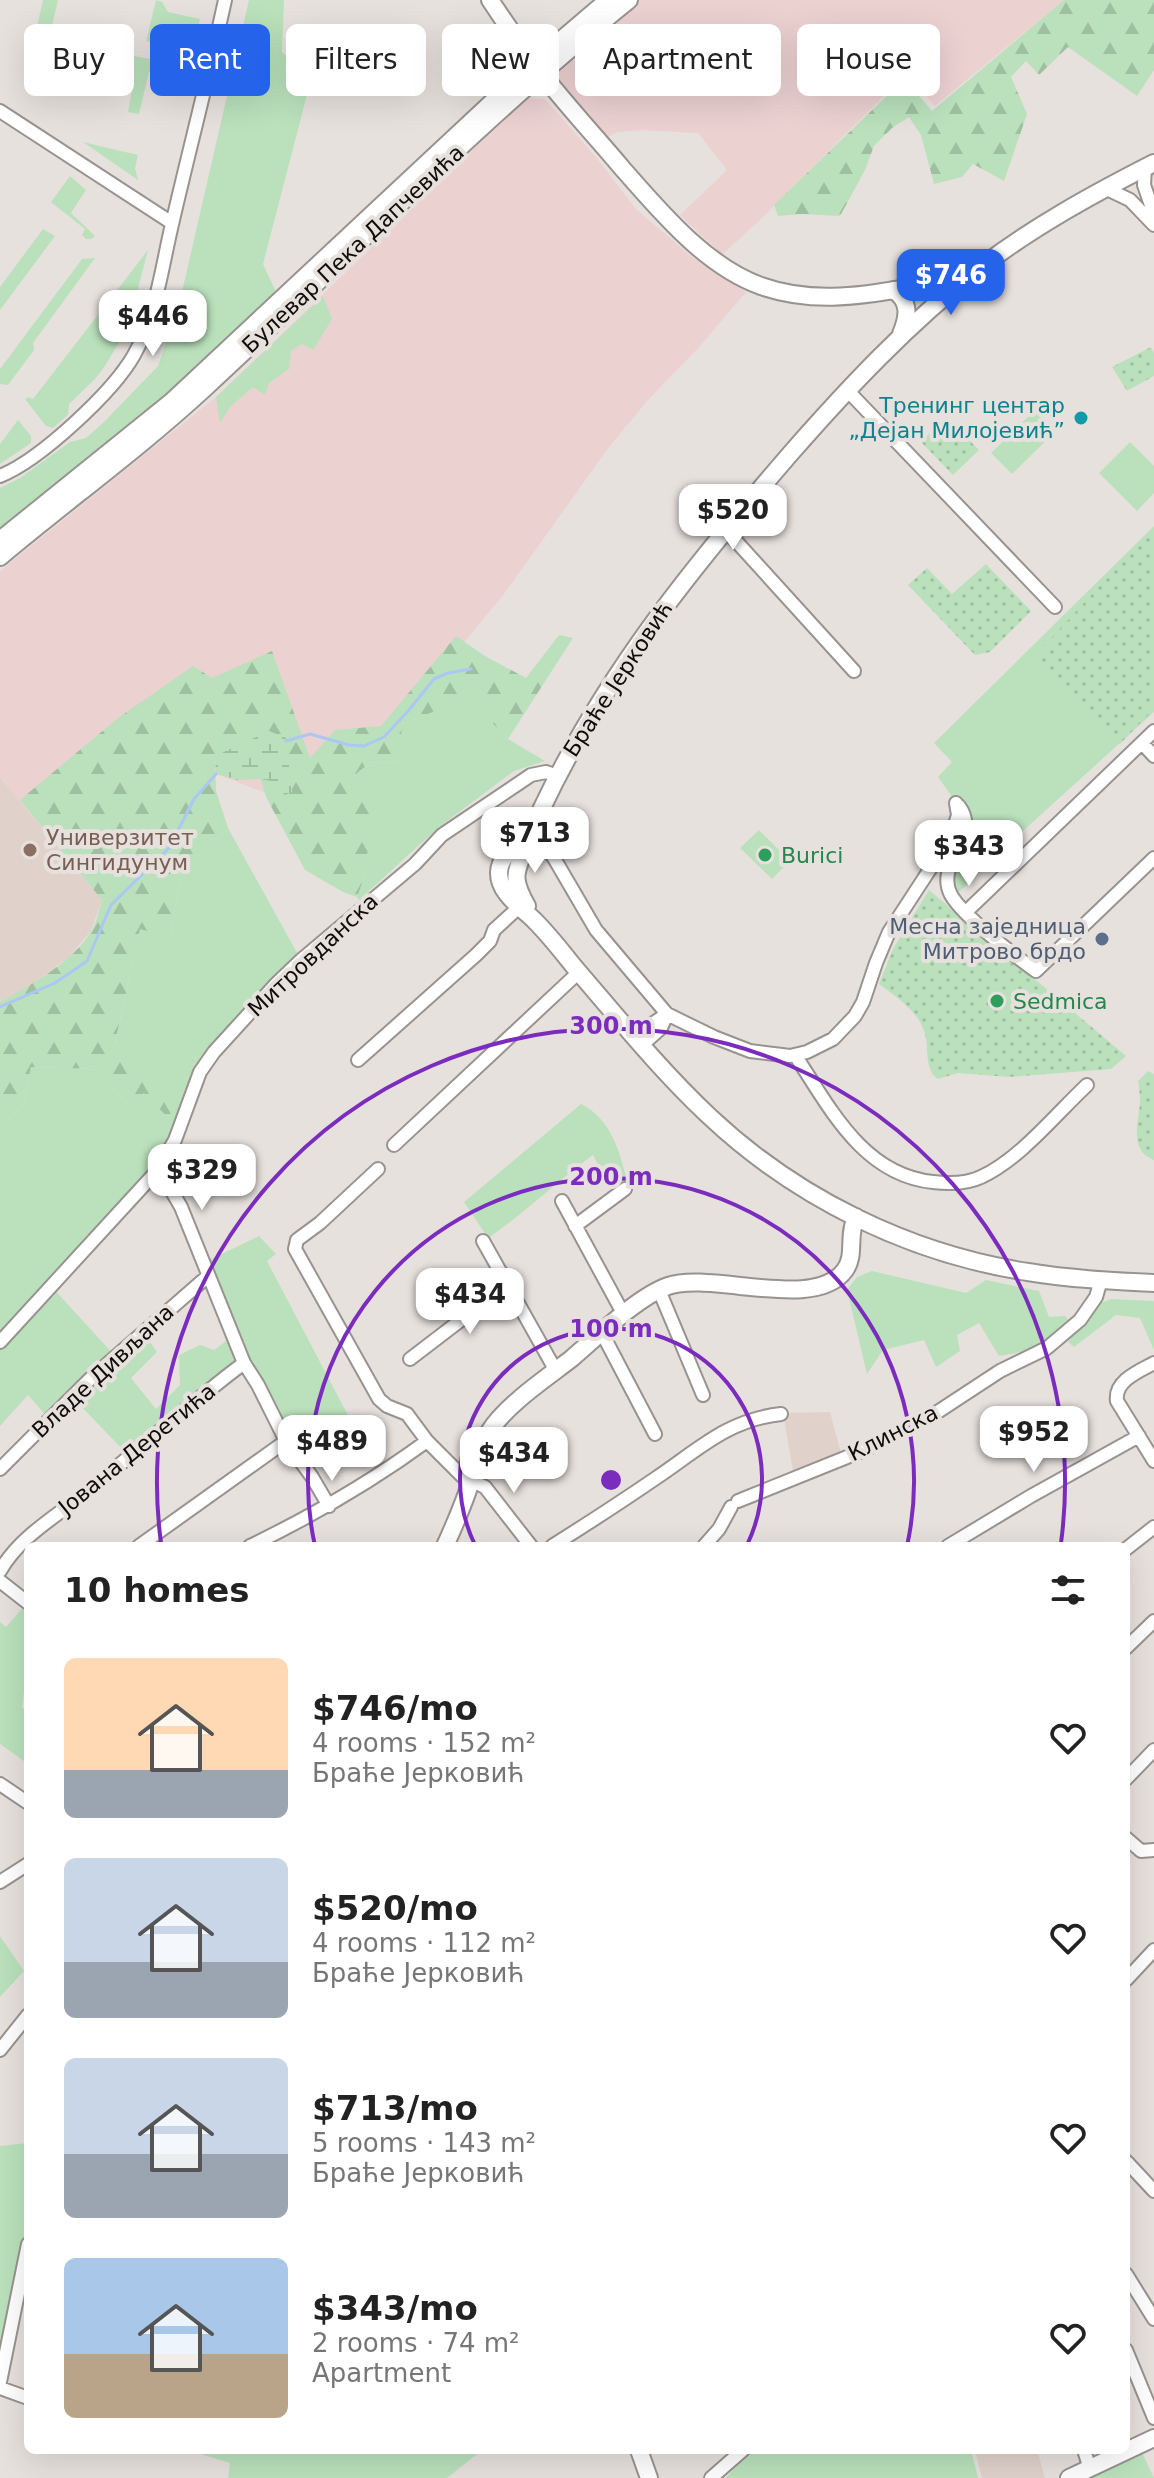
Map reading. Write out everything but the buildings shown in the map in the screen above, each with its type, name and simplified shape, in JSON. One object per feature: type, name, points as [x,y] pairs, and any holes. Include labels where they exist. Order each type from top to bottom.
[{"type":"street","points":[[0,476],[26,460],[89,410],[122,374],[138,348],[148,322],[225,0]]},
{"type":"street","points":[[490,0],[507,24]]},
{"type":"street","name":"Булевар Пека Дапчевића","points":[[559,47],[608,0]]},
{"type":"street","name":"Булевар Пека Дапчевића","points":[[559,52],[629,0]]},
{"type":"street","points":[[559,93],[673,225],[705,252],[745,278],[772,289],[820,298],[859,296],[945,281],[977,269]]},
{"type":"street","name":"Булевар Пека Дапчевића","points":[[0,540],[171,402],[506,96]]},
{"type":"street","name":"Булевар Пека Дапчевића","points":[[0,557],[203,390],[508,96]]},
{"type":"street","points":[[0,111],[172,223]]},
{"type":"street","points":[[1150,166],[1144,185],[1154,214]]},
{"type":"street","name":"Браће Јерковић","points":[[1150,166],[1025,236],[977,269],[900,337],[848,391],[725,529],[628,658],[589,718],[557,776],[531,830],[515,870],[515,878],[521,896],[536,921],[638,1040],[689,1096],[737,1141],[786,1178],[856,1217],[920,1244],[982,1262],[1027,1272],[1154,1283]]},
{"type":"street","points":[[1107,189],[1130,200],[1154,225]]},
{"type":"street","points":[[893,290],[903,298],[907,309],[900,337]]},
{"type":"street","points":[[848,391],[1055,607]]},
{"type":"street","points":[[725,529],[854,671]]},
{"type":"street","points":[[966,912],[1154,731]]},
{"type":"street","points":[[1142,743],[1154,756]]},
{"type":"street","name":"Митровданска","points":[[0,1342],[156,1172],[175,1140],[200,1072],[214,1052],[276,984],[415,864],[442,835],[531,775],[546,772],[557,776]]},
{"type":"street","points":[[531,830],[554,858],[596,930],[667,1014],[714,1037],[770,1055],[795,1055],[818,1048],[833,1039],[855,1016],[889,932],[951,837],[958,815],[956,803],[967,825],[963,841],[952,859],[949,888],[952,897],[1009,951],[1036,971],[1154,858]]},
{"type":"street","name":"Браће Јерковић","points":[[531,830],[503,859],[500,883],[519,907],[536,921]]},
{"type":"street","points":[[358,1060],[485,947],[494,930],[519,907]]},
{"type":"street","points":[[394,1145],[579,972]]},
{"type":"street","points":[[638,1040],[661,1028],[667,1014]]},
{"type":"street","points":[[795,1055],[861,1149],[900,1175],[918,1181],[965,1183],[980,1178],[1012,1157],[1087,1085]]},
{"type":"street","points":[[378,1169],[294,1245],[379,1399],[407,1414],[427,1441],[462,1476],[485,1487],[528,1542]]},
{"type":"street","points":[[156,1172],[181,1207],[244,1363],[286,1441],[329,1506]]},
{"type":"street","points":[[575,1226],[625,1189]]},
{"type":"street","points":[[562,1201],[624,1315]]},
{"type":"street","points":[[447,1542],[490,1430],[511,1408],[624,1315],[659,1290],[684,1282],[771,1289],[826,1285],[842,1274],[849,1263],[850,1232],[856,1217]]},
{"type":"street","points":[[483,1241],[556,1371]]},
{"type":"street","name":"Владе Дивљана","points":[[0,1469],[90,1379],[208,1276]]},
{"type":"street","name":"Клинска","points":[[708,1542],[735,1504],[867,1449],[939,1411],[1000,1371],[1047,1348],[1080,1320],[1096,1297],[1101,1280]]},
{"type":"street","points":[[410,1359],[508,1284]]},
{"type":"street","points":[[659,1290],[703,1395]]},
{"type":"street","points":[[602,1333],[655,1434]]},
{"type":"street","name":"Јована Деретића","points":[[0,1571],[11,1554],[31,1534],[244,1363]]},
{"type":"street","points":[[1154,1363],[1123,1382],[1116,1394],[1117,1401],[1154,1461]]},
{"type":"street","points":[[558,1542],[715,1436],[746,1421],[781,1414]]},
{"type":"street","points":[[955,1542],[1139,1436]]},
{"type":"street","points":[[145,1542],[286,1441]]},
{"type":"street","points":[[258,1542],[329,1506],[427,1441]]},
{"type":"street","points":[[1130,1546],[1154,1527]]},
{"type":"street","points":[[0,1581],[24,1600]]},
{"type":"street","points":[[1130,1644],[1154,1621]]},
{"type":"street","points":[[1130,1775],[1154,1750]]},
{"type":"street","points":[[0,1784],[24,1800]]},
{"type":"street","points":[[1130,1841],[1141,1851],[1154,1850]]},
{"type":"street","points":[[0,1882],[24,1867]]},
{"type":"street","points":[[1130,1976],[1154,1950]]},
{"type":"street","points":[[0,2050],[24,2020]]},
{"type":"street","points":[[1130,2165],[1154,2191]]},
{"type":"street","points":[[24,2267],[0,2385],[24,2396]]},
{"type":"street","points":[[1130,2280],[1154,2319]]},
{"type":"street","points":[[1130,2360],[1154,2418]]},
{"type":"street","points":[[1130,2450],[1154,2438]]},
{"type":"street","points":[[640,2454],[649,2478]]},
{"type":"street","points":[[711,2478],[738,2454]]},
{"type":"street","points":[[1085,2454],[1090,2469]]},
{"type":"street","points":[[1069,2478],[1121,2454]]},
{"type":"shaded area","points":[[629,0],[1064,0],[935,106],[927,96],[940,96],[940,24],[797,24],[797,96],[884,96],[722,255],[680,215],[727,170],[698,133],[617,132],[600,142],[559,94],[559,58],[575,45],[575,96],[781,96],[781,24],[600,24]]},
{"type":"shaded area","points":[[527,98],[545,99],[636,209],[692,257],[746,292],[609,447],[504,594],[413,704],[284,800],[216,774],[169,848],[102,900],[0,777],[0,571],[216,397]]},
{"type":"shaded area","name":"Универзитет Сингидунум","points":[[0,777],[102,900],[91,931],[69,957],[30,986],[0,1002]]},
{"type":"shaded area","points":[[830,1412],[841,1453],[793,1471],[783,1413]]},
{"type":"shaded area","points":[[976,2454],[1038,2454],[1045,2478],[982,2478]]},
{"type":"green space","points":[[43,0],[58,0],[52,24],[38,24]]},
{"type":"green space","points":[[156,0],[162,2],[168,12],[200,19],[199,24],[150,24]]},
{"type":"green space","points":[[249,0],[284,0],[282,52],[286,55],[286,96],[307,96],[263,264],[277,294],[149,409],[0,529],[0,488],[20,478],[70,442],[86,438],[158,366],[179,305],[227,96],[270,96],[270,24],[243,24]]},
{"type":"green space","points":[[1064,0],[1154,0],[1154,70],[1137,96],[1068,47],[1039,75],[1026,61],[1011,77],[1027,114],[1004,181],[973,164],[962,177],[934,184],[921,135],[909,117],[874,146],[840,216],[778,216],[774,205],[887,96],[920,96],[932,111]]},
{"type":"green space","points":[[134,56],[150,59],[150,72],[139,114],[128,112],[131,96],[134,96]]},
{"type":"green space","points":[[83,142],[138,155],[135,168],[138,180]]},
{"type":"green space","points":[[70,176],[86,190],[71,213],[95,236],[91,239],[86,239],[82,235],[85,229],[51,202]]},
{"type":"green space","points":[[43,229],[55,236],[0,310],[0,287]]},
{"type":"green space","points":[[148,250],[128,327],[105,366],[69,404],[68,415],[53,428],[46,426],[25,399],[33,399]]},
{"type":"green space","points":[[95,258],[33,343],[34,350],[8,385],[0,384],[0,369],[82,259]]},
{"type":"green space","points":[[323,296],[332,319],[313,350],[302,344],[291,351],[289,369],[269,383],[265,395],[253,387],[231,406],[220,423],[216,397]]},
{"type":"green space","points":[[1151,347],[1154,376],[1127,391],[1112,367]]},
{"type":"green space","points":[[1034,411],[1055,432],[1012,474],[991,453]]},
{"type":"green space","points":[[946,417],[979,450],[953,475],[921,442]]},
{"type":"green space","points":[[18,420],[31,436],[31,443],[0,464],[0,444]]},
{"type":"green space","points":[[1130,442],[1154,466],[1154,493],[1137,511],[1099,473]]},
{"type":"green space","points":[[1154,526],[1154,712],[959,892],[952,877],[963,812],[938,777],[952,762],[934,743]]},
{"type":"green space","points":[[1154,527],[1154,709],[1120,744],[1035,656]]},
{"type":"green space","points":[[986,564],[1031,611],[990,652],[975,655],[908,585],[927,568],[952,594]]},
{"type":"green space","points":[[559,635],[573,638],[508,739],[468,698],[402,724],[399,761],[369,765],[353,778],[348,786],[381,819],[374,844],[363,859],[367,870],[357,897],[305,870],[266,797],[250,742],[215,756],[216,791],[228,828],[181,871],[170,937],[140,929],[115,1043],[187,1106],[179,1129],[144,1093],[126,1103],[98,1069],[31,1067],[23,1107],[0,1126],[0,1002],[51,971],[74,952],[94,927],[102,900],[20,800],[118,718],[193,666],[212,678],[272,651],[310,758],[335,730],[381,726],[456,636],[526,678]]},
{"type":"green space","points":[[468,697],[508,739],[545,761],[514,771],[439,827],[359,900],[357,897],[367,870],[362,859],[374,844],[348,785],[363,768],[399,761],[400,725]]},
{"type":"green space","points":[[269,731],[286,738],[292,792],[285,795],[271,781],[238,780],[216,774],[215,756]]},
{"type":"green space","points":[[228,828],[301,960],[214,1053],[187,1106],[115,1044],[140,928],[170,937],[181,871]]},
{"type":"green space","name":"Burici","points":[[759,830],[790,861],[772,879],[740,848]]},
{"type":"green space","points":[[929,890],[1126,1056],[1111,1069],[1009,1077],[958,1073],[938,1079],[933,1075],[926,1037],[917,1017],[879,984],[893,949]]},
{"type":"green space","points":[[31,1067],[98,1069],[126,1103],[144,1092],[179,1129],[169,1152],[51,1286],[115,1356],[143,1332],[157,1352],[131,1378],[156,1409],[180,1385],[179,1355],[200,1345],[214,1350],[233,1336],[203,1263],[259,1236],[276,1254],[267,1261],[362,1442],[339,1455],[321,1420],[283,1434],[244,1363],[129,1456],[72,1397],[49,1419],[28,1395],[0,1426],[0,1126],[23,1107]]},
{"type":"green space","points":[[1148,1071],[1154,1074],[1154,1160],[1141,1150],[1137,1135],[1138,1081]]},
{"type":"green space","points":[[581,1104],[607,1127],[627,1180],[612,1192],[593,1155],[488,1238],[464,1202]]},
{"type":"green space","points":[[872,1271],[966,1293],[986,1280],[1039,1291],[1049,1317],[1065,1316],[1071,1323],[1033,1350],[999,1356],[979,1323],[957,1335],[960,1351],[936,1367],[924,1340],[883,1350],[867,1374],[847,1290],[857,1277]]},
{"type":"green space","points":[[1111,1299],[1154,1301],[1154,1350],[1140,1318],[1116,1315],[1074,1347],[1068,1342],[1094,1306]]},
{"type":"green space","points":[[24,1607],[24,1761],[0,1744],[0,1622],[6,1627]]},
{"type":"green space","points":[[0,1936],[24,1971],[0,1997]]},
{"type":"green space","points":[[24,2143],[24,2264],[0,2382],[0,2146]]},
{"type":"green space","points":[[1139,2446],[1154,2478],[1070,2478],[1122,2454],[1130,2454],[1130,2450]]},
{"type":"green space","points":[[200,2454],[477,2454],[447,2478],[228,2478],[230,2463]]},
{"type":"green space","points":[[747,2454],[972,2454],[978,2478],[726,2478]]},
{"type":"waterway","points":[[286,741],[310,734],[364,746],[384,737],[434,679],[471,669]]},
{"type":"waterway","points":[[0,1007],[55,983],[87,961],[111,905],[169,848],[194,799],[216,774]]},
{"type":"place","name":"Тренинг центар „Дејан Милојевић”","points":[[1081,418]]},
{"type":"place","name":"Универзитет Сингидунум","points":[[30,850]]},
{"type":"place","name":"Burici","points":[[765,855]]},
{"type":"place","name":"Месна заједница Митрово брдо","points":[[1102,939]]},
{"type":"place","name":"Sedmica","points":[[997,1001]]}]
